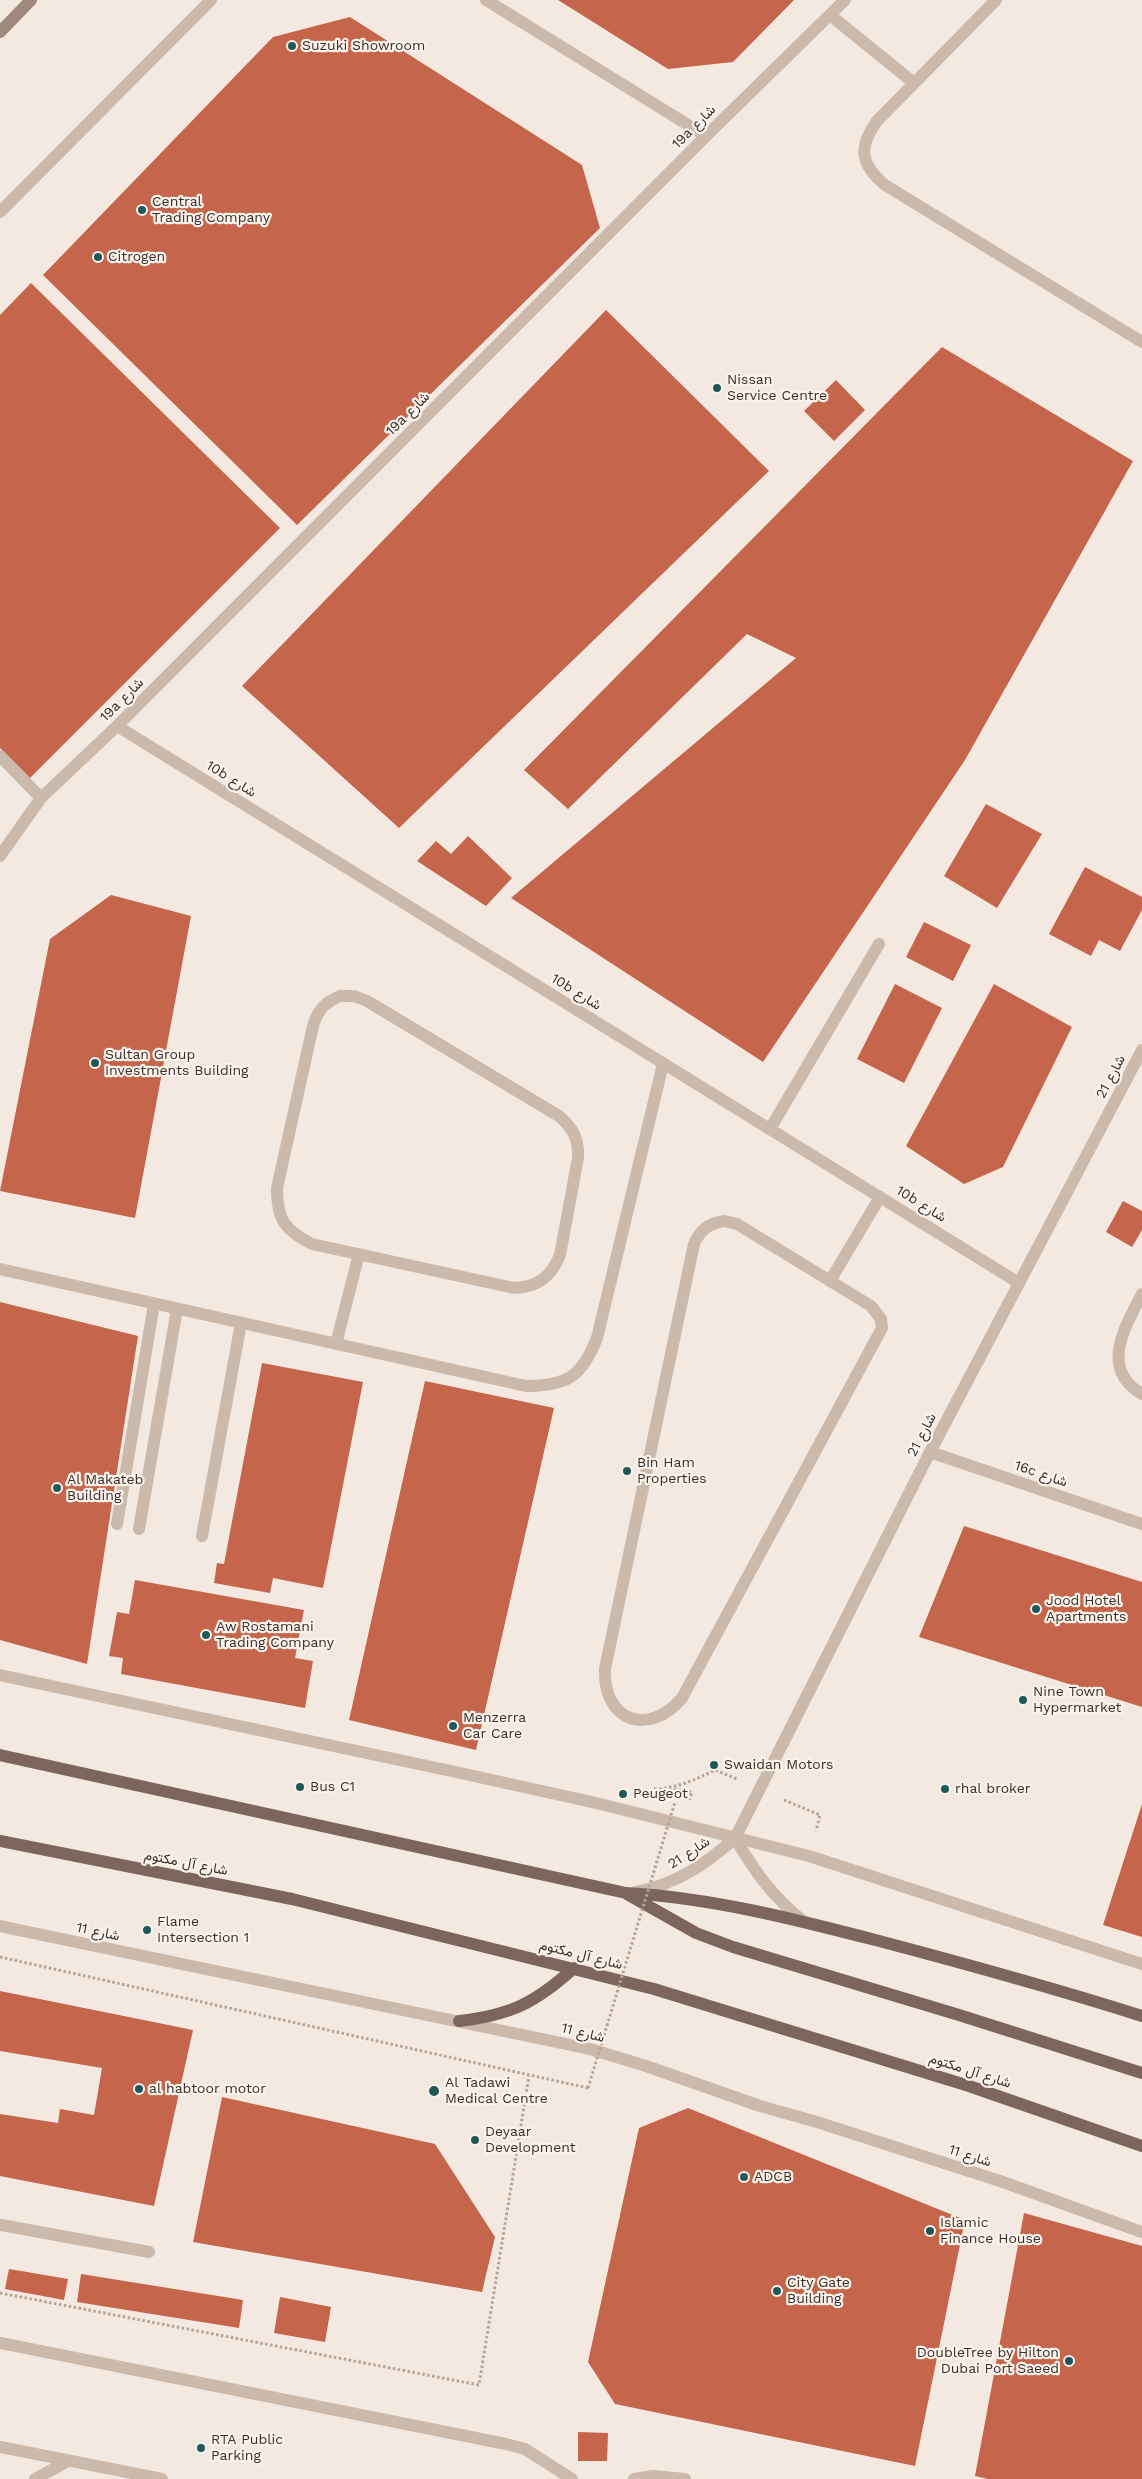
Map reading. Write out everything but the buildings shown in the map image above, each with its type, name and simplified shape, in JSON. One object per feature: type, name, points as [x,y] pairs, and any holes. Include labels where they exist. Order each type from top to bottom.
[{"type":"main road","points":[[0,32],[31,0]]},
{"type":"main road","points":[[0,1755],[626,1893],[671,1896],[715,1902],[803,1921],[950,1960],[1142,2016]]},
{"type":"main road","name":"شارع آل مكتوم","points":[[0,1841],[292,1900],[654,1989],[821,2039],[1142,2146]]},
{"type":"main road","points":[[626,1893],[696,1933],[733,1947],[959,2015],[1142,2073]]},
{"type":"main road","points":[[459,2021],[491,2017],[522,2006],[550,1990],[574,1968]]},
{"type":"street","points":[[0,212],[211,0]]},
{"type":"street","points":[[486,0],[706,136]]},
{"type":"street","name":"19a شارع","points":[[0,856],[41,798],[117,726],[706,136],[845,0]]},
{"type":"street","points":[[996,0],[914,83],[866,136],[864,155],[871,173],[885,185],[1142,342]]},
{"type":"street","points":[[830,15],[914,83]]},
{"type":"street","name":"10b شارع","points":[[117,726],[1019,1283]]},
{"type":"street","points":[[0,756],[41,798]]},
{"type":"street","points":[[770,1129],[879,944]]},
{"type":"street","points":[[340,996],[354,996],[367,1001],[559,1116],[575,1134],[579,1146],[560,1255],[554,1269],[543,1280],[529,1287],[514,1288],[359,1254],[312,1244],[295,1236],[283,1223],[276,1206],[276,1188],[317,1013],[327,1002],[340,996]]},
{"type":"street","name":"شارع 21","points":[[626,1893],[658,1888],[687,1875],[714,1857],[735,1838],[930,1452],[1142,1050]]},
{"type":"street","points":[[0,1269],[526,1386],[550,1386],[572,1377],[588,1360],[597,1338],[663,1064]]},
{"type":"street","points":[[830,1281],[880,1197]]},
{"type":"street","points":[[724,1221],[737,1224],[830,1281],[878,1312],[882,1328],[879,1336],[682,1698],[671,1711],[656,1719],[638,1720],[623,1714],[610,1703],[604,1687],[604,1669],[694,1244],[700,1232],[711,1224],[724,1221]]},
{"type":"street","points":[[336,1344],[359,1254]]},
{"type":"street","points":[[1142,1294],[1121,1334],[1118,1354],[1122,1374],[1134,1390],[1142,1394]]},
{"type":"street","points":[[117,1524],[154,1304]]},
{"type":"street","points":[[139,1529],[178,1309]]},
{"type":"street","points":[[202,1536],[240,1323]]},
{"type":"street","name":"16c شارع","points":[[930,1452],[1142,1524]]},
{"type":"street","points":[[0,1675],[451,1771],[809,1856],[1142,1964]]},
{"type":"street","points":[[735,1838],[763,1883],[782,1904],[803,1921]]},
{"type":"street","name":"شارع 11","points":[[0,1926],[571,2045],[646,2066],[760,2106],[1000,2181],[1142,2232]]},
{"type":"street","points":[[0,2226],[149,2252]]},
{"type":"street","points":[[0,2343],[506,2444],[525,2449],[559,2475],[572,2479]]},
{"type":"street","points":[[0,2447],[162,2479]]},
{"type":"street","points":[[35,2479],[68,2461]]},
{"type":"street","points":[[634,2479],[653,2476],[685,2479]]},
{"type":"path","points":[[0,1957],[588,2088],[675,1802]]},
{"type":"path","points":[[0,2293],[478,2385],[529,2076]]},
{"type":"place","name":"Suzuki Showroom","points":[[292,46]]},
{"type":"place","name":"Central Trading Company","points":[[142,210]]},
{"type":"place","name":"Citrogen","points":[[98,257]]},
{"type":"place","name":"Nissan Service Centre","points":[[717,388]]},
{"type":"place","name":"Sultan Group Investments Building","points":[[95,1063]]},
{"type":"place","name":"Bin Ham Properties","points":[[627,1471]]},
{"type":"place","name":"Al Makateb Building","points":[[57,1488]]},
{"type":"place","name":"Jood Hotel Apartments","points":[[1036,1609]]},
{"type":"place","name":"Aw Rostamani Trading Company","points":[[206,1635]]},
{"type":"place","name":"Nine Town Hypermarket","points":[[1023,1700]]},
{"type":"place","name":"Menzerra Car Care","points":[[453,1726]]},
{"type":"place","name":"Swaidan Motors","points":[[714,1765]]},
{"type":"place","name":"Bus C1","points":[[300,1787]]},
{"type":"place","name":"rhal broker","points":[[945,1789]]},
{"type":"place","name":"Peugeot","points":[[623,1794]]},
{"type":"place","name":"Flame Intersection 1","points":[[147,1930]]},
{"type":"place","name":"al habtoor motor","points":[[139,2089]]},
{"type":"place","name":"Al Tadawi Medical Centre","points":[[434,2091]]},
{"type":"place","name":"Deyaar Development","points":[[475,2140]]},
{"type":"place","name":"ADCB","points":[[744,2177]]},
{"type":"place","name":"Islamic Finance House","points":[[930,2231]]},
{"type":"place","name":"City Gate Building","points":[[777,2291]]},
{"type":"place","name":"DoubleTree by Hilton Dubai Port Saeed","points":[[1069,2361]]},
{"type":"place","name":"RTA Public Parking","points":[[201,2448]]}]
